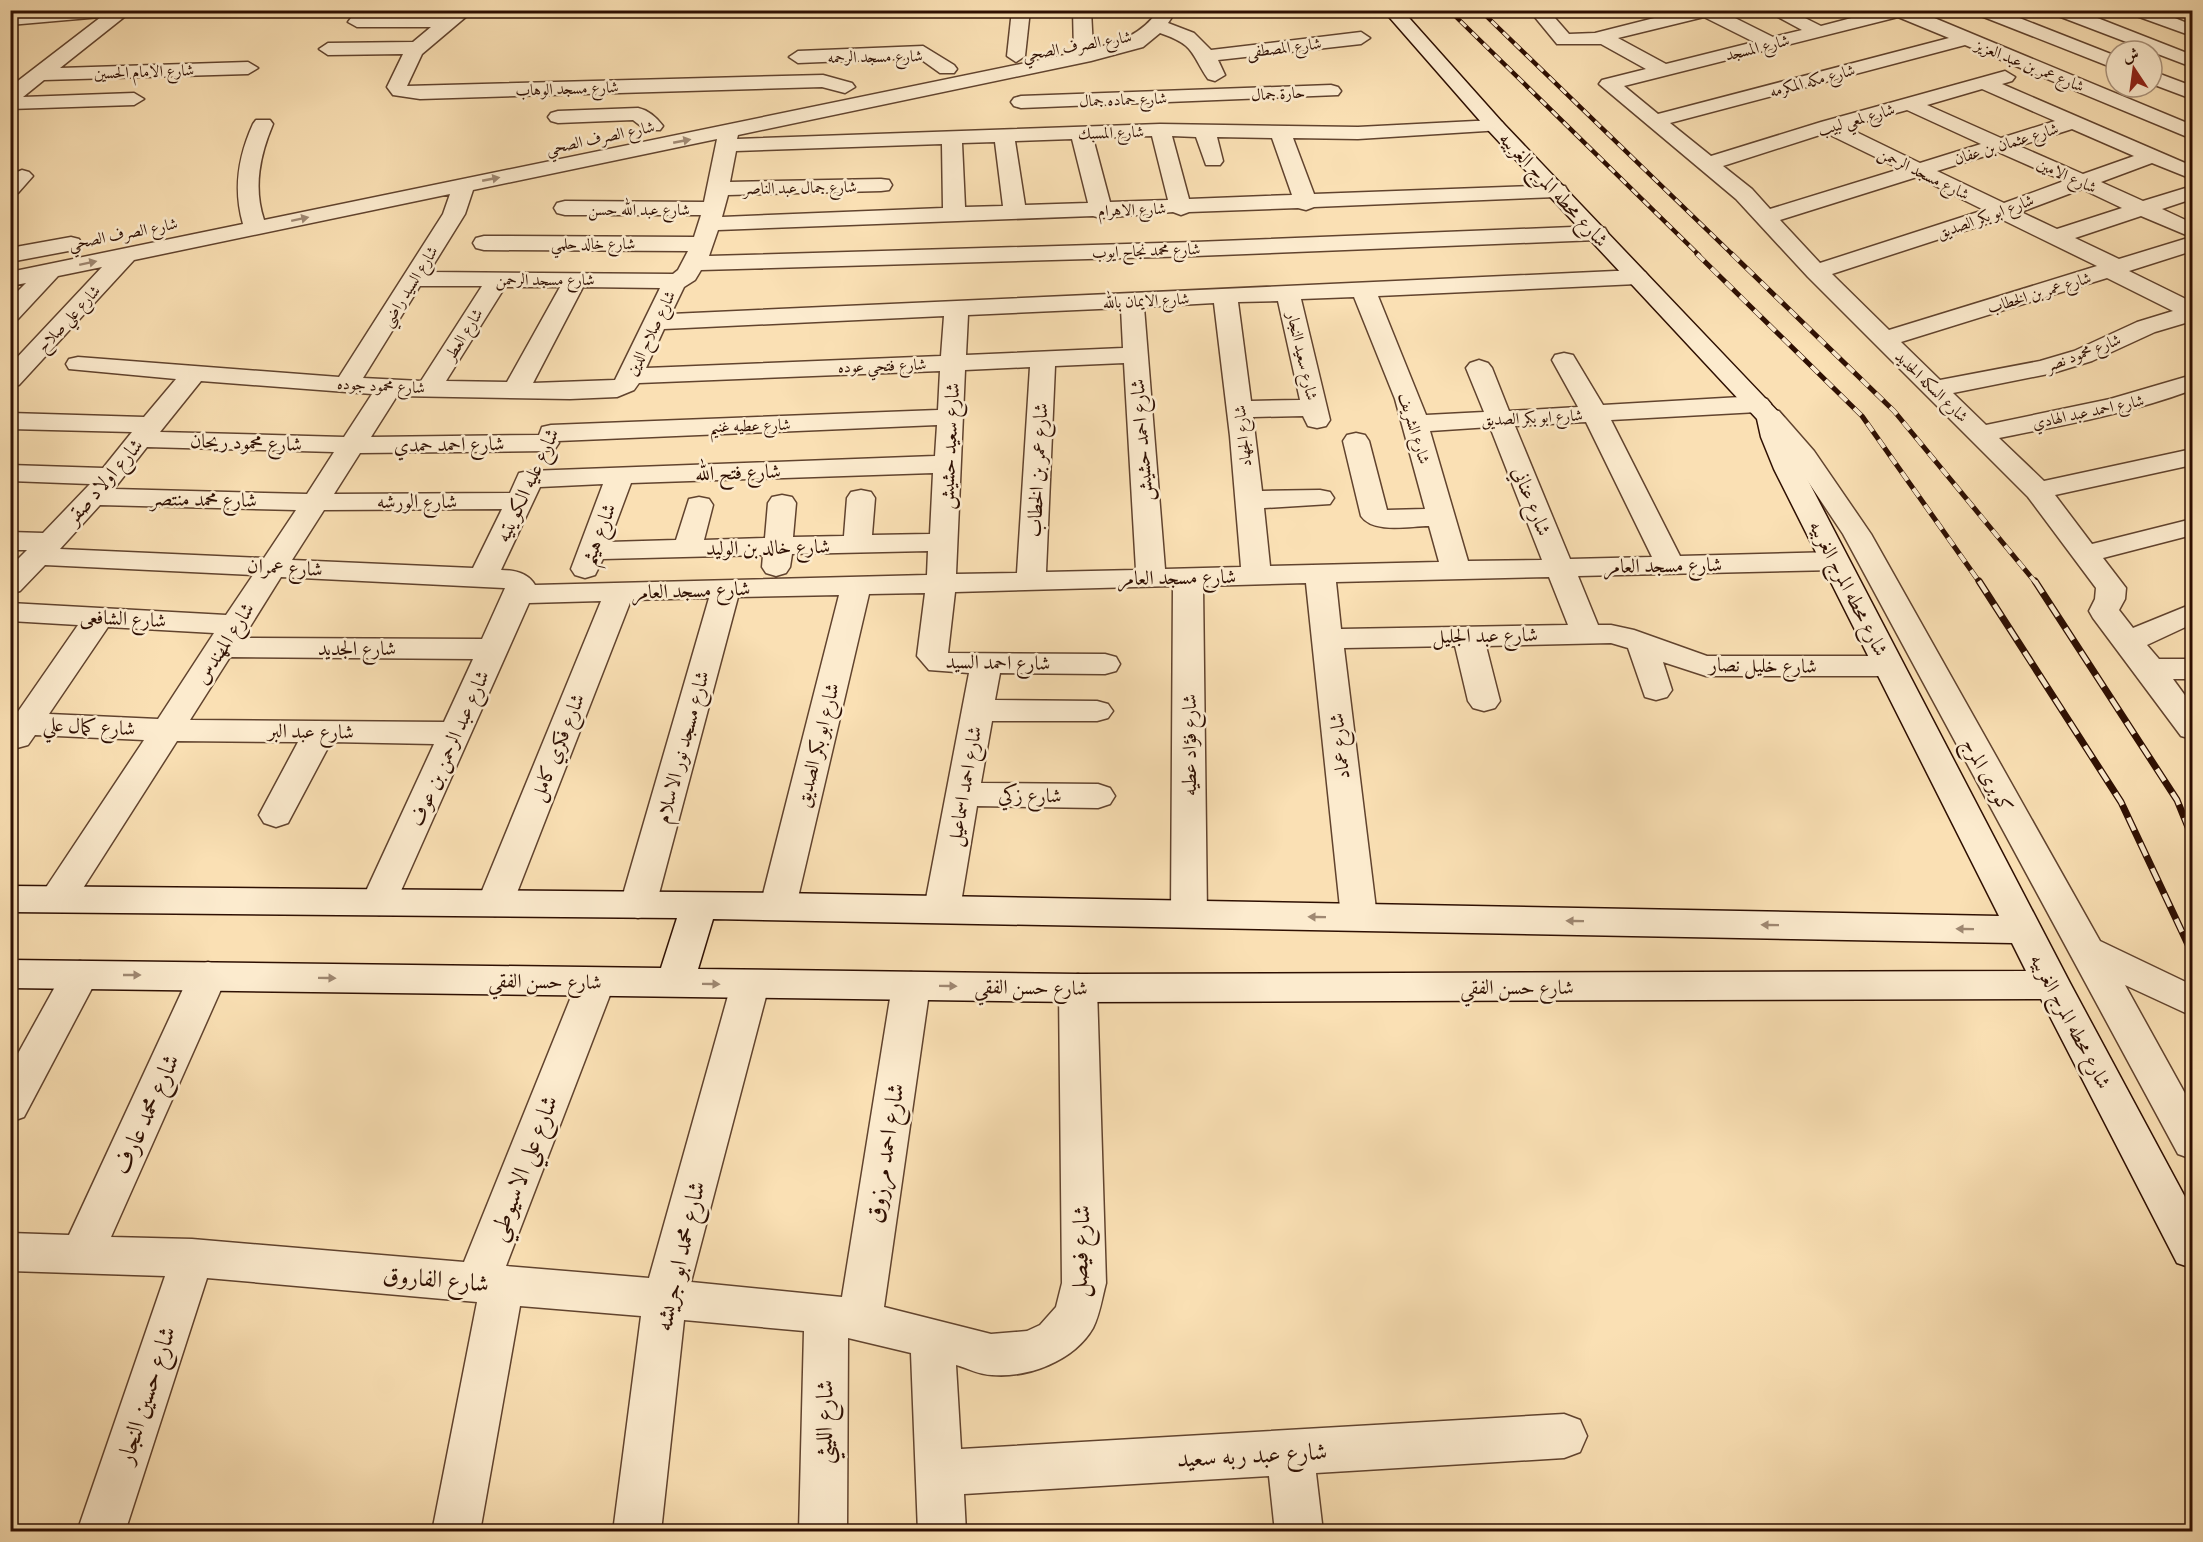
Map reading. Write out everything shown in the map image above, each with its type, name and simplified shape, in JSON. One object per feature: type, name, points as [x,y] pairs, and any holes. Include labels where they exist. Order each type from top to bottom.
[{"type":"street","points":[[1021,10],[1017,63],[1026,135]]},
{"type":"street","points":[[1082,10],[1084,49]]},
{"type":"street","name":"شارع محطه المرج الغربيه","points":[[1392,10],[1495,126],[1764,411],[1779,452],[2023,930],[2193,1250]]},
{"type":"street","points":[[1538,10],[1564,40],[1601,37],[1705,11],[1772,44]]},
{"type":"street","points":[[1774,10],[1819,32]]},
{"type":"street","points":[[1841,10],[1864,21]]},
{"type":"street","points":[[1982,10],[2104,58]]},
{"type":"street","points":[[2060,10],[2193,61]]},
{"type":"street","points":[[2137,10],[2184,22],[2193,31]]},
{"type":"street","points":[[10,20],[123,11]]},
{"type":"street","points":[[10,97],[123,11]]},
{"type":"street","name":"شارع المسجد","points":[[1609,84],[1903,11]]},
{"type":"street","name":"شارع عمر بن عبد العزيز","points":[[1903,11],[2193,132]]},
{"type":"street","points":[[357,22],[458,16]]},
{"type":"street","name":"شارع مسجد الوهاب","points":[[458,16],[416,48],[401,70],[397,87],[400,91],[420,93],[823,81],[845,87]]},
{"type":"street","points":[[1662,22],[1727,55]]},
{"type":"street","points":[[1156,24],[1202,47],[1241,131]]},
{"type":"street","name":"شارع الصرف الصحي","points":[[10,279],[126,255],[252,218],[464,185],[727,139],[1017,63],[1084,49],[1130,46],[1141,41],[1156,24]]},
{"type":"street","points":[[1601,37],[1664,71]]},
{"type":"street","name":"شارع المصطفى","points":[[1207,56],[1361,38]]},
{"type":"street","name":"شارع مكه المكرمه","points":[[1656,121],[1967,39]]},
{"type":"street","points":[[328,49],[416,48]]},
{"type":"street","name":"شارع مسجد الرحمه","points":[[798,57],[923,52],[947,69]]},
{"type":"street","name":"شارع الصرف الصحي","points":[[607,135],[947,69],[1017,63]]},
{"type":"street","name":"شارع الامام الحسين","points":[[41,74],[248,68]]},
{"type":"street","name":"شارع لمعي لبيب","points":[[1708,164],[1828,126],[2005,77]]},
{"type":"street","points":[[2164,82],[2193,93]]},
{"type":"street","points":[[1983,83],[2193,173]]},
{"type":"street","name":"شارع السكه الحديد","points":[[1609,84],[1708,164],[1767,217],[1816,272],[2038,491],[2111,588],[2110,599],[2104,611],[2190,720]]},
{"type":"street","name":"حارة جمال","points":[[1225,96],[1331,90]]},
{"type":"street","name":"شارع حماده جمال","points":[[1021,102],[1225,96]]},
{"type":"street","points":[[10,103],[134,99]]},
{"type":"street","name":"شارع الامين","points":[[1909,104],[2193,231]]},
{"type":"street","points":[[558,117],[638,114],[653,126]]},
{"type":"street","name":"شارع عثمان بن عفان","points":[[1767,217],[2073,122]]},
{"type":"street","points":[[252,218],[248,166],[263,124]]},
{"type":"street","name":"شارع المسبك","points":[[727,139],[884,140],[1160,130],[1358,133],[1495,126]]},
{"type":"street","name":"شارع مسجد الرحمن","points":[[1828,126],[2056,237],[2113,269]]},
{"type":"street","points":[[1160,130],[1181,208]]},
{"type":"street","points":[[1205,131],[1213,161]]},
{"type":"street","points":[[1280,131],[1306,203]]},
{"type":"street","points":[[1081,133],[1101,211]]},
{"type":"street","points":[[1004,135],[1015,214]]},
{"type":"street","points":[[952,137],[954,216]]},
{"type":"street","points":[[707,226],[727,139]]},
{"type":"street","points":[[879,219],[884,140]]},
{"type":"street","name":"شارع ابو بكر الصديق","points":[[1816,272],[1962,226],[2153,156]]},
{"type":"street","name":"شارع السيد راضي","points":[[347,384],[454,214],[464,185]]},
{"type":"street","name":"شارع جمال عبد الناصر","points":[[707,226],[881,185]]},
{"type":"street","name":"شارع الاهرام","points":[[707,226],[1557,191]]},
{"type":"street","points":[[2056,237],[2193,192]]},
{"type":"street","name":"شارع الصرف الصحي","points":[[225,213],[252,218],[271,204]]},
{"type":"street","name":"شارع عبد الله حسن","points":[[565,208],[707,226]]},
{"type":"street","name":"شارع محمد نجاح ايوب","points":[[707,226],[1195,249],[1597,233]]},
{"type":"street","name":"شارع خالد حلمي","points":[[484,243],[707,226]]},
{"type":"street","name":"شارع صلاح الدين","points":[[570,391],[617,390],[625,385],[677,281],[686,276],[707,226]]},
{"type":"street","name":"شارع الصرف الصحي","points":[[10,255],[90,240]]},
{"type":"street","name":"شارع عمر بن الخطاب","points":[[1885,339],[2193,244]]},
{"type":"street","name":"شارع علي صلاح","points":[[10,380],[126,255]]},
{"type":"street","points":[[2113,269],[2193,312]]},
{"type":"street","points":[[10,314],[50,271]]},
{"type":"street","name":"شارع الايمان بالله","points":[[655,322],[1637,276]]},
{"type":"street","name":"شارع مسجد الرحمن","points":[[413,279],[677,281]]},
{"type":"street","name":"شارع العطر","points":[[429,388],[498,279]]},
{"type":"street","points":[[516,390],[576,279]]},
{"type":"street","name":"شارع الشريف","points":[[1363,289],[1408,399],[1456,570]]},
{"type":"street","name":"شارع سعيد النجار","points":[[1239,409],[1316,414],[1288,293]]},
{"type":"street","name":"شارع الجهاد","points":[[1225,296],[1256,575]]},
{"type":"street","name":"شارع احمد حشيش","points":[[1132,301],[1151,578]]},
{"type":"street","name":"شارع سعيد حشيش","points":[[941,583],[956,308]]},
{"type":"street","name":"شارع محمود نصر","points":[[1935,389],[2044,368],[2083,356],[2146,327],[2193,312]]},
{"type":"street","name":"شارع فتحي عوده","points":[[629,376],[1136,355]]},
{"type":"street","name":"شارع عمر بن الخطاب","points":[[1031,581],[1043,359]]},
{"type":"street","points":[[1564,360],[1595,414],[1670,565]]},
{"type":"street","name":"شارع محمود جوده","points":[[78,364],[389,388],[570,391]]},
{"type":"street","name":"شارع عناني","points":[[1479,368],[1586,633]]},
{"type":"street","name":"شارع اولاد صقر","points":[[10,585],[101,486],[193,374]]},
{"type":"street","name":"شارع احمد عبد الهادي","points":[[1981,434],[2107,409],[2154,397],[2193,382]]},
{"type":"street","name":"شارع المهندس","points":[[58,898],[389,388]]},
{"type":"street","name":"شارع عليه الكويتيه","points":[[483,578],[570,391]]},
{"type":"street","name":"شارع ابو بكر الصديق","points":[[1414,424],[1595,414],[1764,411]]},
{"type":"street","name":"كوبرى المرج","points":[[1764,411],[1805,457],[1857,534],[2088,951],[2190,1125]]},
{"type":"street","name":"شارع عطيه غنيم","points":[[548,438],[950,417]]},
{"type":"street","points":[[10,421],[146,432]]},
{"type":"street","name":"شارع محمود ريحان","points":[[146,432],[352,445]]},
{"type":"street","name":"شارع احمد حمدي","points":[[352,445],[548,438]]},
{"type":"street","points":[[1356,441],[1375,516],[1381,518],[1441,517]]},
{"type":"street","points":[[2038,491],[2193,457]]},
{"type":"street","name":"شارع فتح الله","points":[[524,490],[620,476],[947,464]]},
{"type":"street","name":"شارع محمد منتصر","points":[[10,473],[101,486],[315,502]]},
{"type":"street","name":"شارع هيثم","points":[[576,593],[620,476]]},
{"type":"street","name":"شارع الورشه","points":[[315,502],[524,490]]},
{"type":"street","points":[[857,544],[861,498]]},
{"type":"street","points":[[1249,500],[1320,498]]},
{"type":"street","points":[[773,588],[783,503]]},
{"type":"street","points":[[688,549],[699,505]]},
{"type":"street","points":[[2085,554],[2193,527]]},
{"type":"street","name":"شارع عمران","points":[[10,541],[43,549],[518,581],[521,587],[518,594]]},
{"type":"street","name":"شارع خالد بن الوليد","points":[[592,551],[943,542]]},
{"type":"street","name":"شارع مسجد العامر","points":[[518,594],[1835,561]]},
{"type":"street","name":"شارع عماد","points":[[1320,574],[1359,917]]},
{"type":"street","name":"شارع فؤاد عطيه","points":[[1188,577],[1189,914]]},
{"type":"street","name":"شارع احمد السيد","points":[[941,583],[932,656],[940,663],[1105,664]]},
{"type":"street","name":"شارع ابو بكر الصديق","points":[[778,906],[856,585]]},
{"type":"street","name":"شارع مسجد نور الاسلام","points":[[638,905],[726,589]]},
{"type":"street","name":"شارع فكري كامل","points":[[495,903],[619,592]]},
{"type":"street","name":"شارع عبد الرحمن بن عوف","points":[[379,902],[518,594]]},
{"type":"street","name":"شارع الشافعى","points":[[10,612],[100,616],[229,636]]},
{"type":"street","points":[[2127,642],[2193,613]]},
{"type":"street","points":[[16,731],[100,616]]},
{"type":"street","name":"شارع عبد الجليل","points":[[1327,639],[1586,633],[1611,634],[1641,642]]},
{"type":"street","points":[[1468,635],[1484,701]]},
{"type":"street","name":"شارع الجديد","points":[[229,636],[493,649]]},
{"type":"street","points":[[1641,642],[1656,690]]},
{"type":"street","name":"شارع خليل نصار","points":[[1641,642],[1687,661],[1706,666],[1889,666]]},
{"type":"street","name":"شارع احمد اسماعيل","points":[[942,909],[986,663]]},
{"type":"street","points":[[2150,669],[2193,669]]},
{"type":"street","points":[[978,710],[1097,711]]},
{"type":"street","name":"شارع كمال علي","points":[[16,731],[168,730]]},
{"type":"street","name":"شارع عبد البر","points":[[168,730],[455,733]]},
{"type":"street","points":[[276,815],[321,730]]},
{"type":"street","name":"شارع زكي","points":[[962,794],[1098,796]]},
{"type":"street","points":[[10,899],[778,906],[2023,930]]},
{"type":"street","points":[[675,983],[699,905]]},
{"type":"street","points":[[2088,951],[2193,1001]]},
{"type":"street","name":"شارع حسن الفقي","points":[[10,975],[1078,988],[2052,985]]},
{"type":"street","points":[[10,1106],[80,975]]},
{"type":"street","name":"شارع محمد عارف","points":[[83,1252],[208,976]]},
{"type":"street","name":"شارع علي الاسيوطي","points":[[456,1532],[499,1303],[499,1294],[484,1272],[485,1264],[596,982]]},
{"type":"street","name":"شارع محمد ابو جريشه","points":[[637,1532],[665,1299],[750,985]]},
{"type":"street","name":"شارع احمد مرزوق","points":[[843,1316],[911,986]]},
{"type":"street","name":"شارع فيصل","points":[[843,1316],[991,1355],[1031,1351],[1056,1339],[1076,1316],[1084,1283],[1078,988]]},
{"type":"street","name":"شارع الفاروق","points":[[10,1252],[83,1252],[192,1258],[843,1316]]},
{"type":"street","name":"شارع حسين النجار","points":[[101,1532],[192,1258]]},
{"type":"street","name":"شارع الليثي","points":[[823,1532],[843,1316]]},
{"type":"street","points":[[932,1338],[942,1532]]},
{"type":"street","name":"شارع عبد ربه سعيد","points":[[939,1473],[1564,1436]]},
{"type":"street","points":[[1290,1453],[1299,1532]]},
{"type":"railway","points":[[1449,10],[1699,255]]},
{"type":"railway","points":[[1480,10],[1733,255]]},
{"type":"railway","points":[[1697,254],[1862,416],[1980,583]]},
{"type":"railway","points":[[1732,254],[1894,411],[2036,583]]},
{"type":"railway","points":[[1979,581],[2121,802],[2192,953]]},
{"type":"railway","points":[[2035,581],[2177,800],[2192,837]]}]
